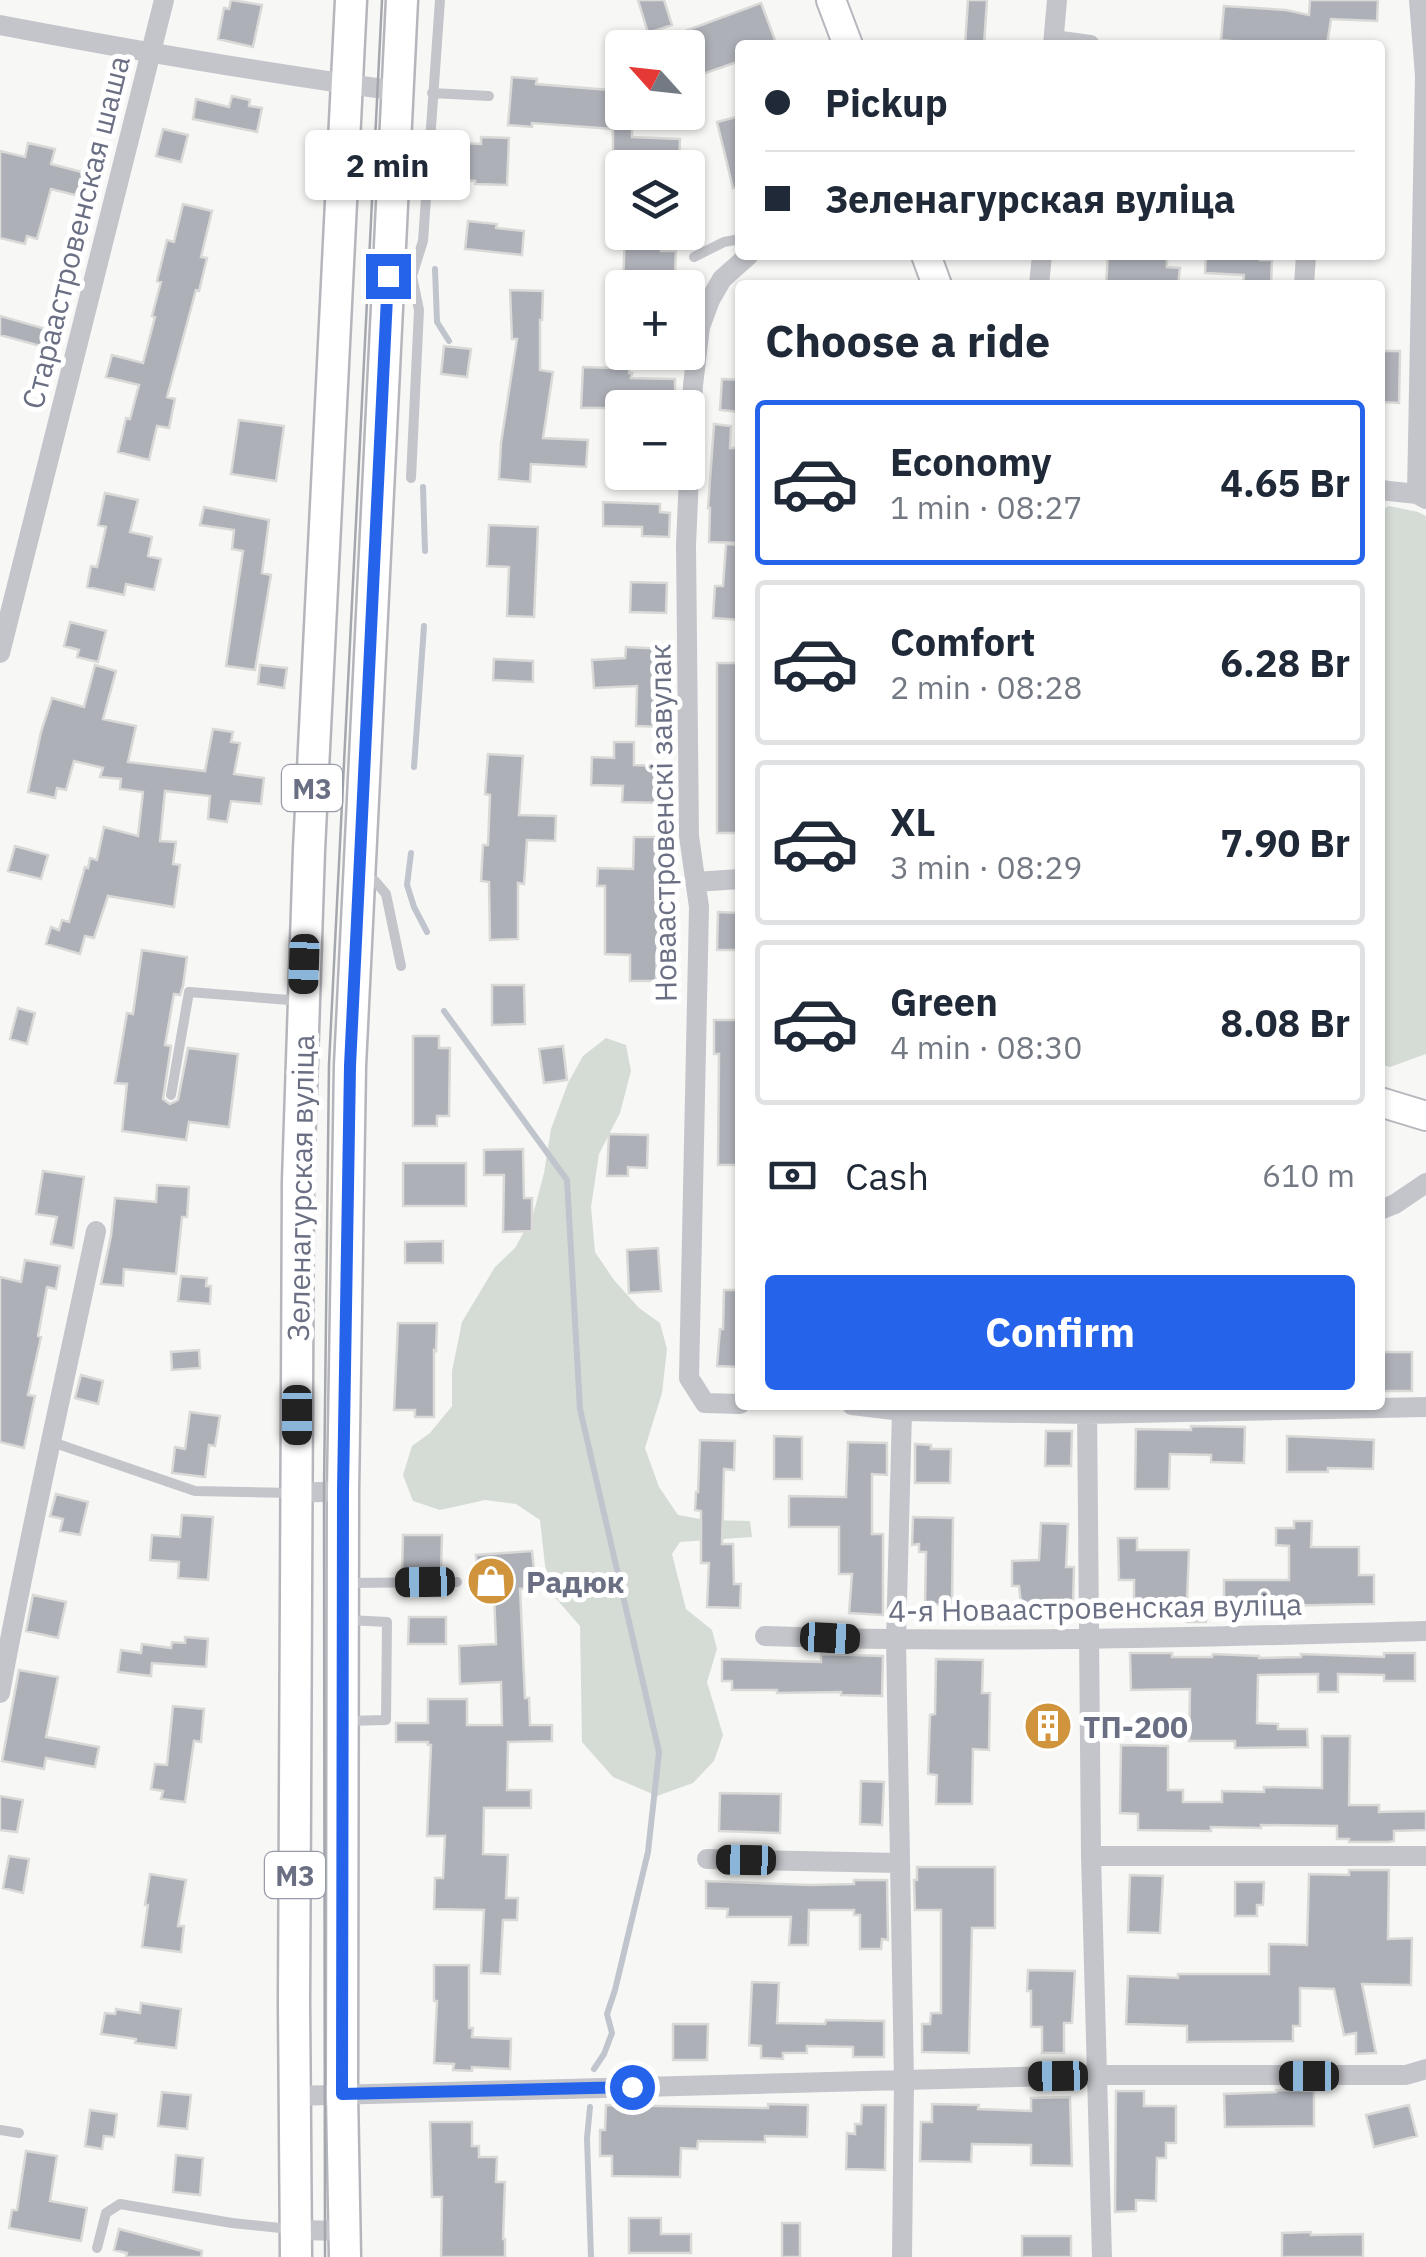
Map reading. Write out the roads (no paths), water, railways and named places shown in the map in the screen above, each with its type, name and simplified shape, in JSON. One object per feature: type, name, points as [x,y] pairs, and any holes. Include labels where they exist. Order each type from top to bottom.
[{"type":"main road","name":"Зеленагурская вуліца","points":[[296,2243],[298,1181],[303,1001],[351,0]]},
{"type":"main road","name":"Зеленагурская вуліца","points":[[345,2244],[343,1491],[350,1066],[358,876],[400,276],[398,91],[402,0]]},
{"type":"street","name":"Стараастровенская шаша","points":[[0,653],[9,583],[164,0]]},
{"type":"street","points":[[831,0],[846,40]]},
{"type":"street","points":[[1054,40],[1057,0]]},
{"type":"street","points":[[1385,491],[1422,496],[1425,76],[1419,0]]},
{"type":"street","points":[[0,25],[398,91]]},
{"type":"street","name":"Новаастровенскі завулак","points":[[735,1404],[705,1404],[689,1378],[699,907],[689,836],[686,545],[693,385],[700,327],[722,279],[743,260]]},
{"type":"street","points":[[695,882],[735,878]]},
{"type":"street","points":[[1385,1104],[1426,1116]]},
{"type":"street","points":[[1385,1208],[1426,1183]]},
{"type":"street","points":[[0,1693],[96,1230]]},
{"type":"street","points":[[1385,1407],[1426,1407]]},
{"type":"street","points":[[894,1410],[994,1410]]},
{"type":"street","points":[[1087,1410],[1091,1856],[1102,2257]]},
{"type":"street","points":[[902,1411],[896,1641],[904,2080],[902,2257]]},
{"type":"street","points":[[297,1493],[343,1491]]},
{"type":"street","name":"4-я Новаастровенская вуліца","points":[[764,1636],[896,1641],[1090,1640],[1426,1631]]},
{"type":"street","points":[[1091,1856],[1426,1856]]},
{"type":"street","points":[[707,1858],[899,1863]]},
{"type":"street","points":[[294,2096],[1096,2075],[1406,2075],[1426,2069]]},
{"type":"street","points":[[296,2243],[345,2244]]},
{"type":"lane","points":[[411,478],[419,310],[400,276],[423,242],[440,0]]},
{"type":"lane","points":[[432,93],[489,96]]},
{"type":"lane","points":[[694,257],[735,240]]},
{"type":"lane","points":[[358,876],[376,881],[386,894],[401,966]]},
{"type":"lane","points":[[171,1096],[188,992],[303,1001]]},
{"type":"lane","points":[[52,1442],[195,1490],[297,1493]]},
{"type":"lane","points":[[344,1583],[457,1582]]},
{"type":"lane","points":[[344,1620],[387,1622],[386,1720],[344,1721]]},
{"type":"lane","points":[[0,2130],[19,2133]]},
{"type":"lane","points":[[97,2248],[106,2213],[120,2204],[232,2223],[296,2243]]},
{"type":"waterway","points":[[435,269],[437,322],[449,341]]},
{"type":"waterway","points":[[423,487],[425,551]]},
{"type":"waterway","points":[[414,767],[424,626]]},
{"type":"waterway","points":[[411,853],[407,885],[427,932]]},
{"type":"waterway","points":[[444,1011],[567,1180],[580,1409],[659,1752],[648,1852],[607,2014],[612,2033],[594,2069]]},
{"type":"waterway","points":[[590,2107],[587,2138],[591,2257]]},
{"type":"tram line","points":[[325,2257],[324,1491],[329,1064],[382,0]]},
{"type":"place","name":"Радюк","points":[[491,1581]]},
{"type":"place","name":"ТП-200","points":[[1048,1726]]}]
